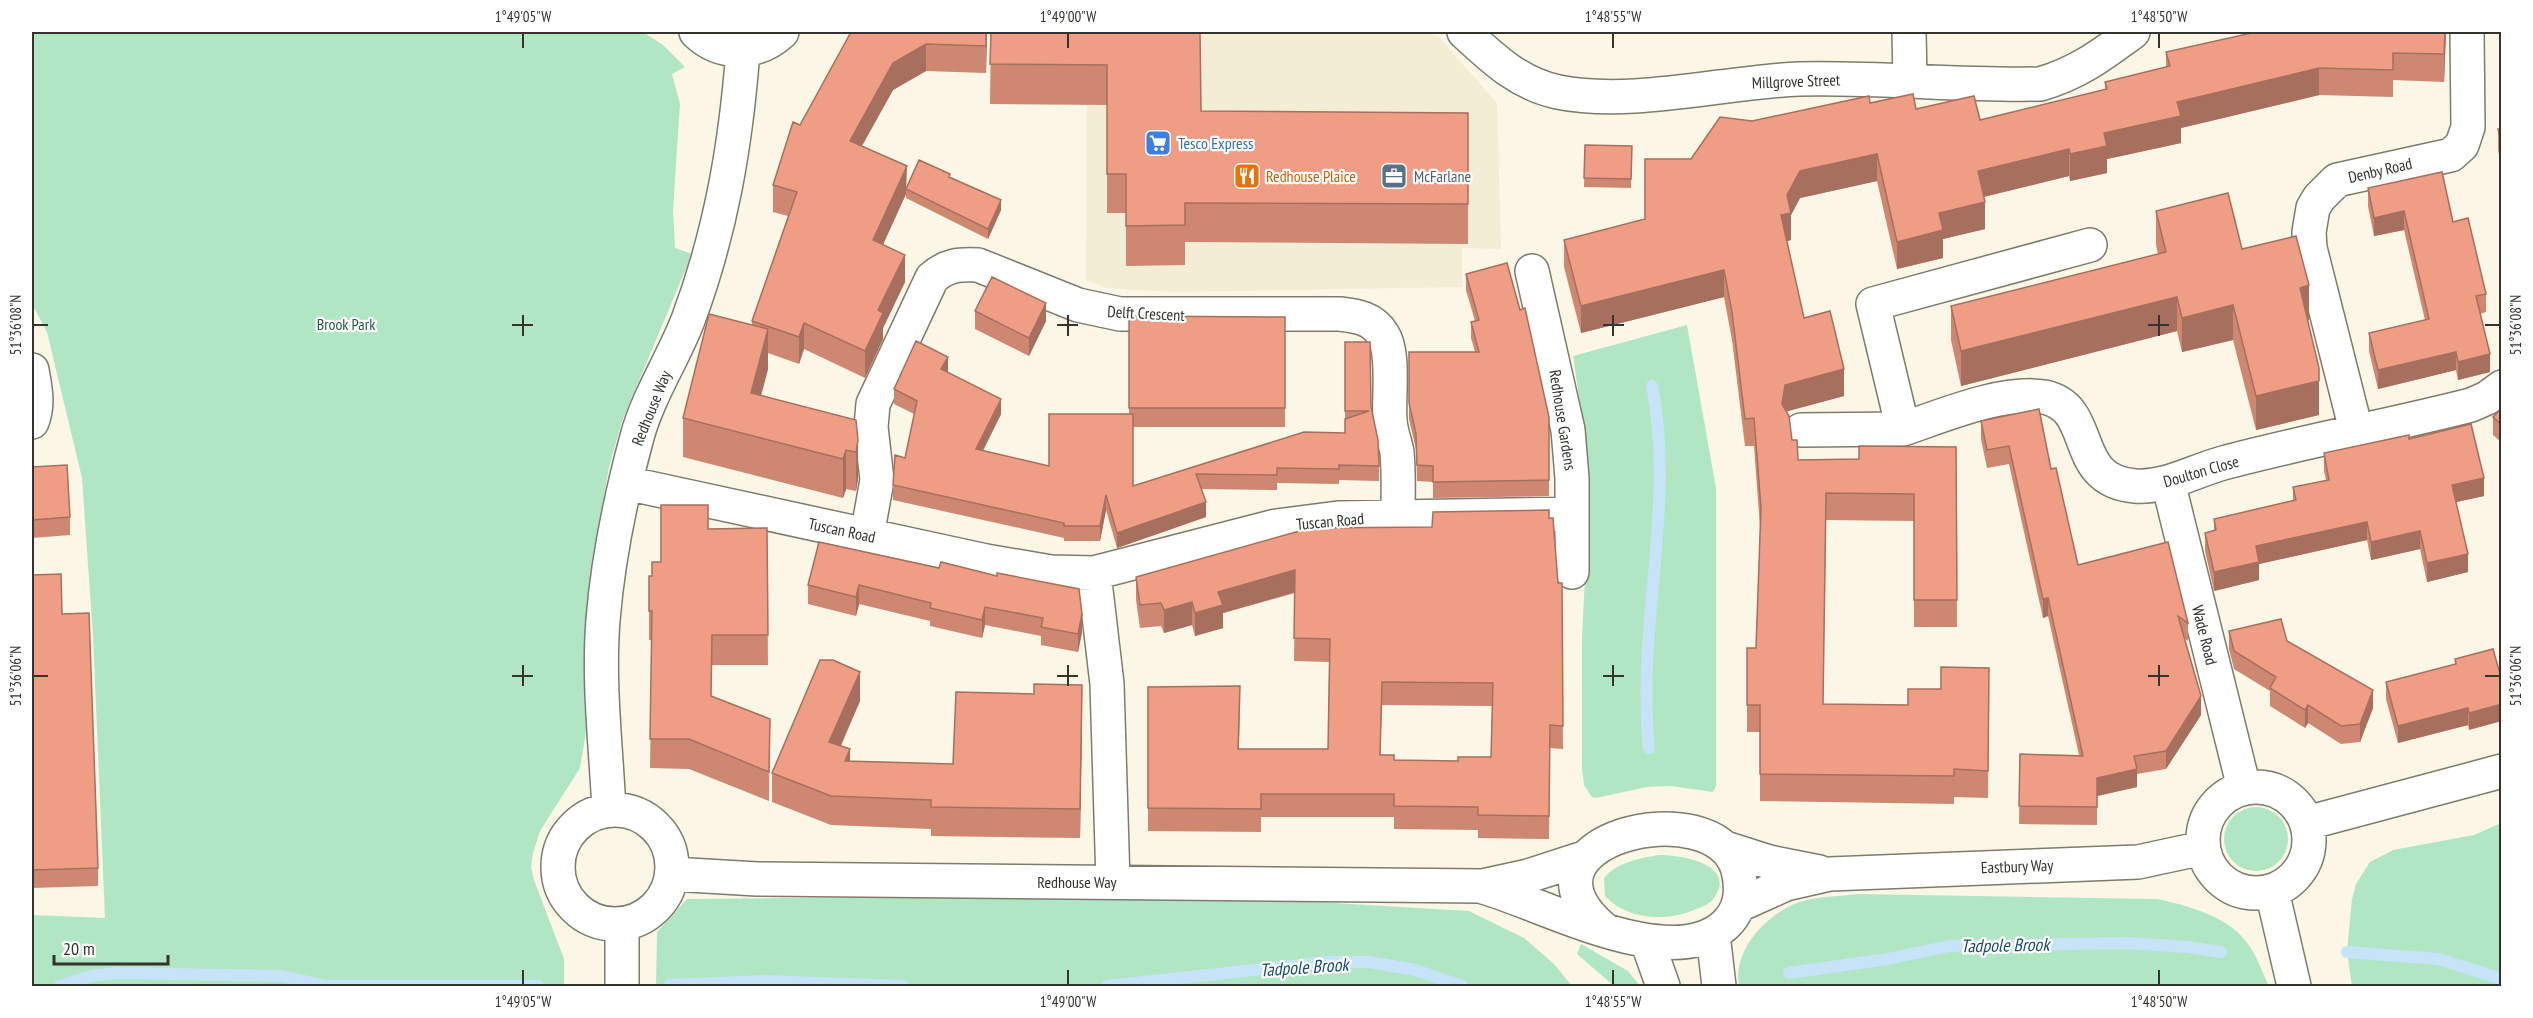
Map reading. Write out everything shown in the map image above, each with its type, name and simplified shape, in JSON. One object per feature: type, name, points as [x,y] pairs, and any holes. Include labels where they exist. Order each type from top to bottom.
[{"type":"street","points":[[696,32],[721,48],[743,50],[765,44],[782,32]]},
{"type":"street","name":"Millgrove Street","points":[[1464,32],[1506,69],[1522,79],[1556,92],[1588,96],[1633,95],[1798,79],[1910,80],[2001,85],[2040,84],[2063,78],[2098,58],[2133,32]]},
{"type":"street","points":[[1909,32],[1910,80]]},
{"type":"street","name":"Denby Road","points":[[2356,430],[2316,274],[2308,232],[2310,218],[2319,198],[2337,180],[2451,155],[2462,145],[2468,127],[2467,32]]},
{"type":"street","name":"Redhouse Way","points":[[609,810],[603,713],[603,621],[609,573],[626,483],[643,420],[688,320],[716,236],[733,157],[743,50]]},
{"type":"street","points":[[1903,429],[1873,304],[2090,245]]},
{"type":"street","name":"Delft Crescent","points":[[867,536],[877,480],[871,426],[873,404],[932,278],[944,268],[962,264],[978,265],[1092,310],[1120,314],[1340,314],[1360,317],[1375,324],[1384,336],[1388,348],[1390,422],[1396,450],[1398,517]]},
{"type":"street","name":"Redhouse Gardens","points":[[1532,271],[1568,430],[1572,572]]},
{"type":"street","points":[[32,370],[36,400],[32,422]]},
{"type":"street","name":"Doulton Close","points":[[1801,430],[1903,429],[2013,397],[2044,398],[2057,401],[2074,419],[2090,458],[2103,476],[2134,486],[2168,482],[2221,464],[2356,430],[2471,405],[2487,398],[2502,387]]},
{"type":"street","name":"Wade Road","points":[[2168,482],[2244,788]]},
{"type":"street","name":"Tuscan Road","points":[[626,483],[986,561],[1051,572],[1094,573],[1276,526],[1338,518],[1572,513]]},
{"type":"street","points":[[1094,573],[1107,684],[1113,882]]},
{"type":"street","points":[[2307,823],[2502,771]]},
{"type":"street","points":[[2257,786],[2282,794],[2301,811],[2307,823],[2310,840],[2307,856],[2300,872],[2287,884],[2272,891],[2242,891],[2228,885],[2208,863],[2203,848],[2206,825],[2217,804],[2229,794],[2244,788],[2257,786]]},
{"type":"street","points":[[609,810],[633,812],[650,822],[664,836],[671,854],[672,873],[667,891],[658,906],[643,918],[608,925],[589,920],[573,908],[562,892],[557,874],[558,855],[565,837],[578,822],[595,813],[609,810]]},
{"type":"street","name":"Redhouse Way","points":[[672,873],[757,879],[1482,886],[1528,876],[1584,858],[1604,841],[1614,837],[1659,829],[1702,836],[1725,848]]},
{"type":"street","points":[[1725,848],[1738,870],[1741,894],[1739,905]]},
{"type":"street","name":"Eastbury Way","points":[[1725,848],[1769,862],[1830,874]]},
{"type":"street","name":"Eastbury Way","points":[[1739,905],[1786,884],[1830,874],[2138,862],[2203,848]]},
{"type":"street","points":[[1584,858],[1578,873],[1577,888],[1589,914],[1605,930]]},
{"type":"street","name":"Redhouse Way","points":[[1482,886],[1619,936],[1647,941],[1678,943],[1699,940],[1713,934],[1729,921],[1739,905]]},
{"type":"street","points":[[2272,891],[2294,987]]},
{"type":"street","points":[[622,924],[622,987]]},
{"type":"street","points":[[1713,934],[1719,987]]},
{"type":"street","points":[[1647,941],[1663,987]]},
{"type":"shaded area","points":[[1422,33],[1438,36],[1497,103],[1501,249],[1462,248],[1462,287],[1172,292],[1107,288],[1086,280],[1087,37]]},
{"type":"green space","name":"Brook Park","points":[[32,32],[643,32],[663,45],[685,67],[672,74],[680,104],[673,210],[675,248],[692,254],[622,421],[609,467],[590,577],[587,726],[580,768],[540,831],[531,867],[564,959],[564,986],[32,986],[32,915],[105,918],[93,636],[82,478],[47,332],[32,304]]},
{"type":"green space","points":[[1687,325],[1716,488],[1716,786],[1713,792],[1671,786],[1647,787],[1596,798],[1592,797],[1584,785],[1582,769],[1582,639],[1588,514],[1587,450],[1573,356]]},
{"type":"green space","points":[[2250,807],[2262,807],[2279,816],[2286,827],[2288,839],[2286,851],[2279,862],[2262,871],[2250,871],[2238,866],[2229,857],[2224,845],[2224,833],[2229,821],[2238,812]]},
{"type":"green space","points":[[2501,823],[2501,986],[2352,986],[2347,952],[2352,899],[2356,884],[2370,862],[2393,850],[2474,835]]},
{"type":"green space","points":[[1660,855],[1692,860],[1713,869],[1718,877],[1719,886],[1713,900],[1687,913],[1649,917],[1625,910],[1605,896],[1604,878],[1615,868],[1629,862]]},
{"type":"green space","points":[[1180,894],[1469,911],[1524,938],[1554,964],[1572,986],[656,986],[657,932],[687,899]]},
{"type":"green space","points":[[1857,894],[2157,899],[2193,908],[2227,924],[2245,940],[2269,986],[1739,986],[1738,973],[1745,949],[1760,928],[1770,919],[1799,902]]},
{"type":"green space","points":[[1581,944],[1628,971],[1640,986],[1614,986],[1577,954]]},
{"type":"building","points":[[851,32],[986,32],[986,46],[926,44],[893,63],[850,141],[907,166],[873,240],[905,255],[878,310],[883,313],[865,351],[804,323],[799,337],[752,321],[797,192],[773,185],[793,122],[800,125]]},
{"type":"building","points":[[991,32],[1200,32],[1201,111],[1468,113],[1468,204],[1185,203],[1185,225],[1126,226],[1126,174],[1107,174],[1107,65],[990,64]]},
{"type":"building","points":[[2256,32],[2445,32],[2444,54],[2393,53],[2393,70],[2319,68],[2177,102],[2181,116],[2104,133],[2107,146],[2070,154],[2069,149],[1978,171],[1985,202],[1939,213],[1943,230],[1897,242],[1877,154],[1800,171],[1787,195],[1791,213],[1781,215],[1804,318],[1830,311],[1844,369],[1785,385],[1782,404],[1789,416],[1792,440],[1797,440],[1798,460],[1859,459],[1859,446],[1956,447],[1957,600],[1914,600],[1914,494],[1826,493],[1823,704],[1908,705],[1908,689],[1941,689],[1941,667],[1989,668],[1988,771],[1954,769],[1954,776],[1760,774],[1760,705],[1747,705],[1747,648],[1756,648],[1761,508],[1754,418],[1745,419],[1732,312],[1724,270],[1581,306],[1564,240],[1645,219],[1645,159],[1691,159],[1720,117],[1752,121],[1869,96],[1870,103],[1913,94],[1916,109],[1974,96],[1980,120],[2107,89],[2105,82],[2170,66],[2166,52]]},
{"type":"building","points":[[2498,129],[2502,129],[2502,146]]},
{"type":"building","points":[[1585,145],[1632,146],[1631,179],[1584,178]]},
{"type":"building","points":[[919,160],[950,174],[949,177],[1001,200],[988,229],[906,189]]},
{"type":"building","points":[[2442,172],[2453,222],[2468,218],[2486,294],[2476,296],[2490,354],[2458,362],[2456,352],[2378,370],[2369,333],[2429,319],[2404,211],[2374,218],[2368,188]]},
{"type":"building","points":[[2228,193],[2242,249],[2296,236],[2309,285],[2300,288],[2319,368],[2319,381],[2256,396],[2233,305],[2182,318],[2177,297],[1961,351],[1951,306],[2166,252],[2156,211]]},
{"type":"building","points":[[1507,263],[1520,310],[1525,308],[1549,417],[1549,480],[1433,482],[1433,466],[1417,465],[1416,434],[1409,403],[1409,352],[1479,352],[1471,322],[1479,320],[1466,274]]},
{"type":"building","points":[[992,277],[1046,303],[1029,338],[975,311]]},
{"type":"building","points":[[709,314],[768,329],[751,393],[856,420],[858,440],[856,452],[846,450],[843,459],[683,418]]},
{"type":"building","points":[[1129,316],[1285,317],[1285,408],[1129,408]]},
{"type":"building","points":[[916,341],[948,357],[941,369],[1001,399],[976,449],[1049,466],[1049,414],[1133,414],[1133,486],[1304,432],[1345,433],[1345,419],[1369,411],[1345,411],[1345,342],[1370,342],[1371,407],[1378,440],[1379,466],[1339,465],[1339,469],[1277,468],[1277,475],[1196,474],[1206,502],[1117,533],[1106,495],[1100,526],[1064,526],[1064,523],[893,485],[895,455],[905,458],[917,401],[894,389]]},
{"type":"building","points":[[2502,408],[2502,425],[2493,417]]},
{"type":"building","points":[[2039,409],[2051,469],[2056,468],[2078,565],[2168,542],[2188,623],[2178,616],[2201,696],[2166,751],[2134,756],[2137,769],[2097,778],[2097,807],[2019,806],[2020,754],[2083,756],[2048,598],[2043,599],[2009,446],[1987,450],[1981,421]]},
{"type":"building","points":[[2471,424],[2484,478],[2452,485],[2468,554],[2427,563],[2420,531],[2371,542],[2367,522],[2256,546],[2259,562],[2214,572],[2205,533],[2216,530],[2214,519],[2296,500],[2293,487],[2329,480],[2324,453],[2409,435],[2409,439]]},
{"type":"building","points":[[67,465],[70,517],[32,520],[32,467]]},
{"type":"building","points":[[661,505],[708,505],[708,529],[767,528],[768,635],[712,635],[711,696],[770,719],[769,772],[689,739],[650,739],[652,611],[649,611],[649,576],[652,576],[652,562],[661,562]]},
{"type":"building","points":[[1549,510],[1549,518],[1553,518],[1558,583],[1562,583],[1563,726],[1550,725],[1549,816],[1478,815],[1478,807],[1394,806],[1394,794],[1261,794],[1261,809],[1148,808],[1148,687],[1240,686],[1238,749],[1328,749],[1330,639],[1294,638],[1295,570],[1218,592],[1223,605],[1195,613],[1192,602],[1164,610],[1161,603],[1140,605],[1136,577],[1310,528],[1432,527],[1433,512]],"holes":[[[1382,682],[1493,683],[1491,757],[1458,757],[1458,761],[1394,760],[1394,755],[1380,755]]]},
{"type":"building","points":[[819,542],[939,568],[941,562],[997,576],[997,573],[1079,589],[1082,614],[1078,634],[1041,627],[1043,618],[985,607],[982,620],[930,608],[931,603],[859,585],[856,597],[808,585]]},
{"type":"building","points":[[61,574],[62,614],[89,613],[98,868],[32,870],[32,575]]},
{"type":"building","points":[[2281,619],[2287,641],[2373,690],[2360,724],[2341,726],[2308,705],[2305,710],[2270,688],[2276,677],[2234,651],[2229,631]]},
{"type":"building","points":[[2493,649],[2502,681],[2502,704],[2469,713],[2468,708],[2398,726],[2386,682],[2456,664],[2455,659]]},
{"type":"building","points":[[820,660],[833,660],[860,672],[829,742],[850,749],[845,761],[953,764],[956,692],[1034,694],[1034,684],[1082,685],[1080,809],[931,807],[931,800],[831,796],[772,773]]},
{"type":"waterway","points":[[1649,748],[1646,703],[1647,657],[1660,476],[1658,431],[1652,386]]},
{"type":"waterway","name":"Tadpole Brook","points":[[1789,973],[1888,959],[1949,946],[2126,943],[2188,947],[2221,952]]},
{"type":"waterway","name":"Tadpole Brook","points":[[2347,952],[2438,959],[2502,979]]},
{"type":"waterway","name":"Tadpole Brook","points":[[1107,986],[1327,962],[1369,962],[1415,970],[1462,986]]},
{"type":"waterway","name":"Tadpole Brook","points":[[60,986],[91,976],[115,973],[282,976],[326,986],[538,986]]},
{"type":"waterway","name":"Tadpole Brook","points":[[670,985],[764,981],[903,986]]},
{"type":"place","name":"Tesco Express","points":[[1158,143]]},
{"type":"place","name":"Redhouse Plaice","points":[[1247,176]]},
{"type":"place","name":"McFarlane","points":[[1394,176]]}]
